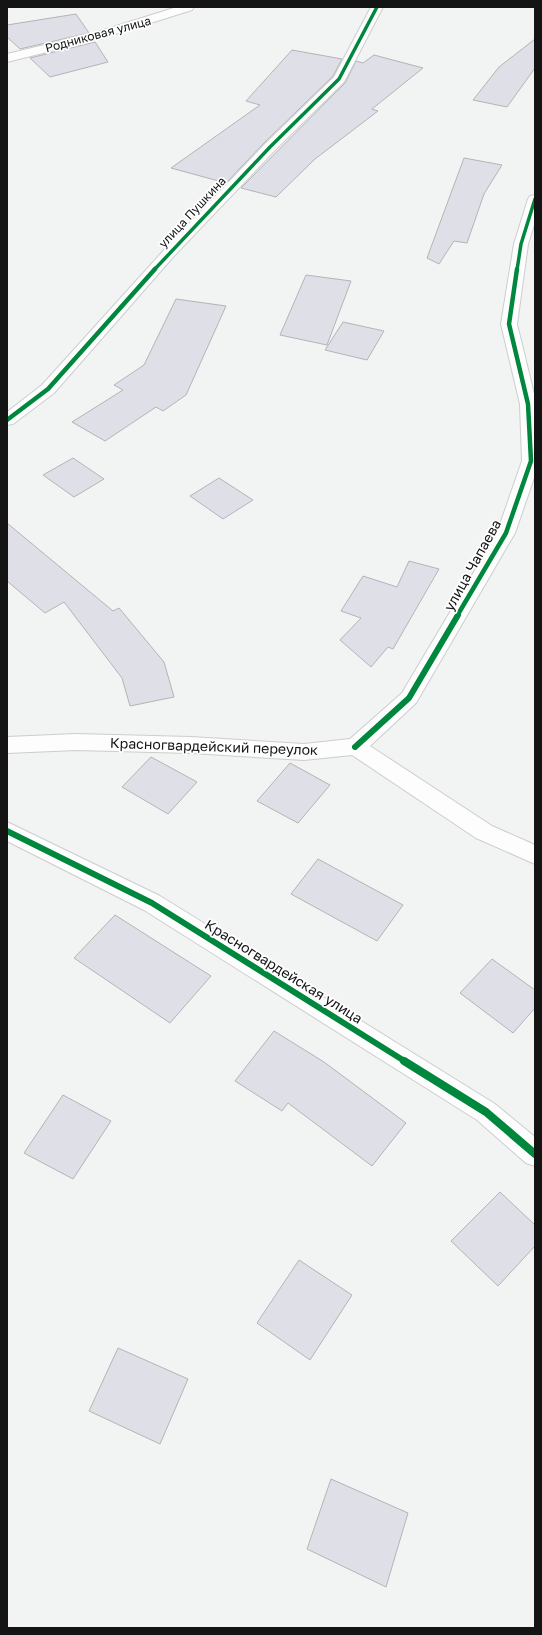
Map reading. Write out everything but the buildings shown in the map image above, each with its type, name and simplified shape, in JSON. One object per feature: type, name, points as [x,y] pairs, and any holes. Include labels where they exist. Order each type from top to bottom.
[{"type":"street","name":"Родниковая улица","points":[[7,58],[80,42],[188,7]]},
{"type":"street","name":"улица Пушкина","points":[[7,420],[48,389],[168,253],[270,146],[339,79],[377,7]]},
{"type":"street","name":"улица Чапаева","points":[[355,747],[409,698],[506,533],[530,461],[528,404],[509,324],[520,244],[535,199]]},
{"type":"street","name":"Красногвардейский переулок","points":[[7,745],[99,742],[191,745],[304,752],[355,747]]},
{"type":"street","points":[[355,747],[484,832],[535,855]]},
{"type":"street","name":"Красногвардейская улица","points":[[7,831],[152,903],[486,1112],[535,1154]]},
{"type":"cycle path","points":[[7,420],[48,389],[169,253],[270,147],[339,79],[377,7]]},
{"type":"cycle path","points":[[355,747],[409,698],[506,533],[531,461],[528,404],[509,324],[521,244],[535,199]]},
{"type":"cycle path","points":[[7,831],[152,903],[486,1112],[535,1154]]}]
